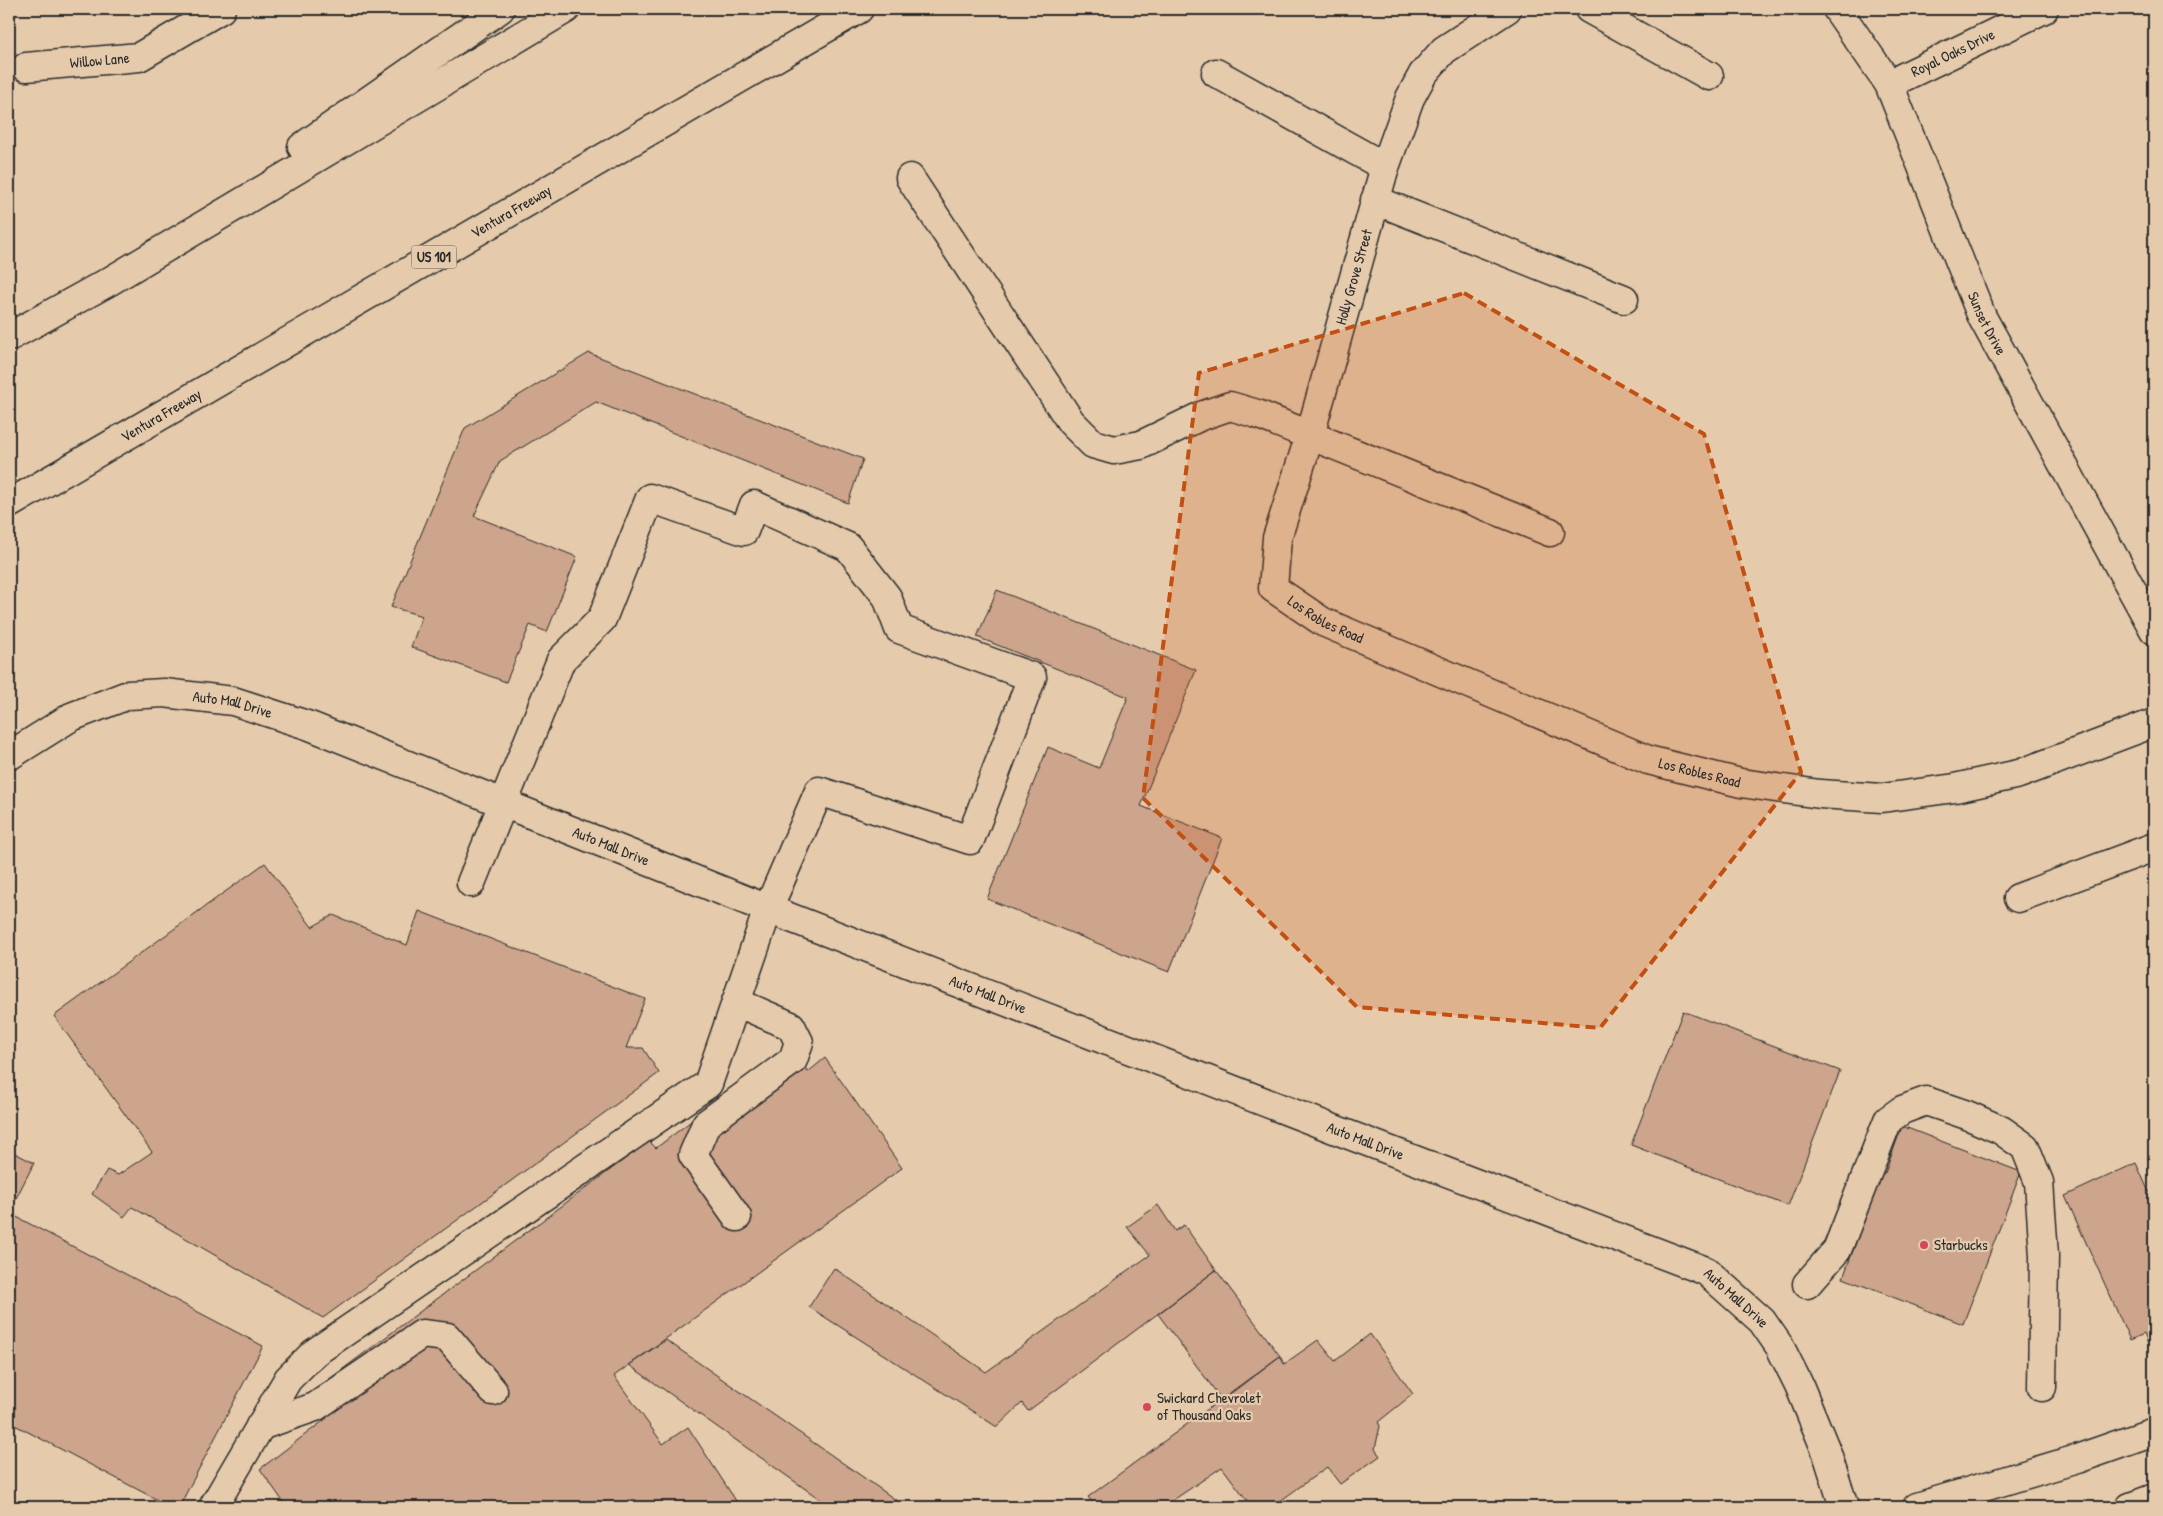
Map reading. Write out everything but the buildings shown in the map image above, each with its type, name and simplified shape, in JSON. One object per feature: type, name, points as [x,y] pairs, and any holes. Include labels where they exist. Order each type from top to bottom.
[{"type":"main road","name":"Willow Lane","points":[[26,67],[139,57],[221,9]]},
{"type":"main road","points":[[110,281],[500,9]]},
{"type":"main road","points":[[9,337],[110,281],[566,9]]},
{"type":"main road","name":"Ventura Freeway","points":[[9,504],[859,9]]},
{"type":"main road","name":"Holly Grove Street","points":[[1273,588],[1277,538],[1310,435],[1384,167],[1410,98],[1423,74],[1444,50],[1507,9]]},
{"type":"main road","points":[[1588,9],[1709,76]]},
{"type":"main road","name":"Sunset Drive","points":[[1837,9],[1889,84],[1982,317],[2154,630]]},
{"type":"main road","name":"Royal Oaks Drive","points":[[1889,84],[2044,9]]},
{"type":"main road","points":[[1216,73],[1384,167]]},
{"type":"main road","points":[[910,178],[1071,422],[1093,444],[1114,450],[1141,445],[1200,416],[1230,406],[1257,414],[1550,532]]},
{"type":"main road","points":[[1375,200],[1624,300]]},
{"type":"main road","points":[[213,1507],[288,1379],[314,1353],[708,1084],[768,909],[819,791],[970,840],[1032,677],[899,629],[887,597],[848,547],[754,505],[744,532],[650,498],[602,619],[560,660],[471,883]]},
{"type":"main road","name":"Los Robles Road","points":[[1273,588],[1323,622],[1648,760],[1750,784],[1820,794],[1882,798],[1955,788],[2019,774],[2154,724]]},
{"type":"main road","name":"Auto Mall Drive","points":[[9,756],[71,717],[128,695],[164,693],[233,701],[301,723],[768,909],[1706,1271],[1762,1320],[1780,1347],[1799,1385],[1844,1507]]},
{"type":"main road","points":[[2018,898],[2154,847]]},
{"type":"main road","points":[[736,1002],[790,1026],[799,1042],[793,1060],[706,1124],[693,1155],[737,1217]]},
{"type":"main road","points":[[1807,1284],[1837,1250],[1888,1120],[1902,1110],[1926,1101],[1968,1115],[2001,1130],[2025,1147],[2039,1182],[2044,1256],[2042,1386]]},
{"type":"main road","points":[[260,1426],[315,1407],[422,1334],[448,1337],[493,1391]]},
{"type":"main road","points":[[1917,1507],[2154,1432]]},
{"type":"main road","points":[[2130,1507],[2154,1498]]},
{"type":"highlighted area","points":[[1464,293],[1704,434],[1801,772],[1600,1028],[1357,1007],[1143,798],[1199,373]]},
{"type":"place","name":"Starbucks","points":[[1924,1245]]},
{"type":"place","name":"Swickard Chevrolet of Thousand Oaks","points":[[1147,1407]]}]
